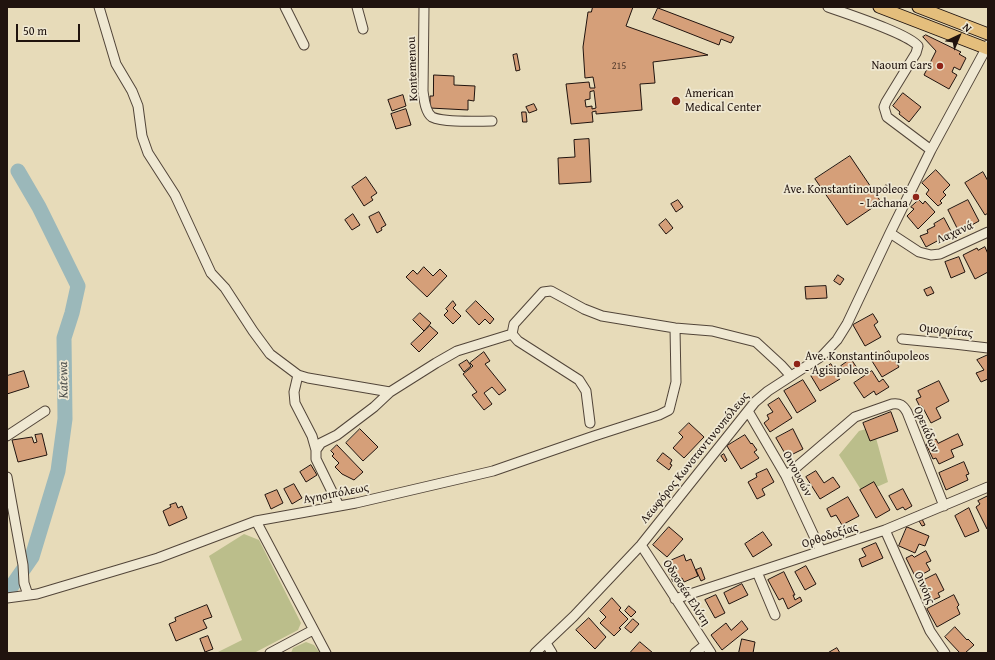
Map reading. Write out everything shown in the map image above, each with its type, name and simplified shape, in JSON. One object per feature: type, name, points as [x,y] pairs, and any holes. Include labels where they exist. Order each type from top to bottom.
[{"type":"main road","points":[[879,7],[966,42],[987,48]]},
{"type":"main road","points":[[918,7],[988,34]]},
{"type":"street","points":[[99,7],[116,64],[132,91],[138,106],[142,136],[148,153],[175,195],[211,273],[226,288],[253,331],[270,354],[298,375],[324,382],[390,392]]},
{"type":"street","points":[[285,7],[304,45]]},
{"type":"street","points":[[357,7],[363,29]]},
{"type":"street","name":"Kontemenou","points":[[424,7],[423,91],[428,111],[432,116],[446,120],[492,121]]},
{"type":"street","points":[[828,7],[901,36],[914,42],[918,46],[916,53],[884,107],[888,117],[932,150]]},
{"type":"street","name":"Λεωφόρος Κωνσταντινουπόλεως","points":[[535,653],[546,644],[641,545],[755,402],[768,391],[822,356],[837,340],[847,324],[890,233],[932,150],[987,48]]},
{"type":"street","name":"Λαχανά","points":[[890,233],[919,252],[931,255],[940,254],[988,232]]},
{"type":"street","points":[[512,334],[514,324],[538,297],[543,292],[551,291],[584,309],[602,316],[674,328],[712,331],[756,342],[791,376]]},
{"type":"street","name":"Αγησιπόλεως","points":[[7,598],[37,594],[158,558],[256,521],[339,506],[493,471],[659,415],[669,410],[676,382],[674,328]]},
{"type":"street","points":[[316,450],[321,443],[337,435],[374,407],[390,392],[457,351],[512,334]]},
{"type":"street","points":[[512,334],[518,341],[579,380],[586,391],[590,423]]},
{"type":"street","name":"Ομορφίτας","points":[[902,339],[988,348]]},
{"type":"street","points":[[298,375],[294,392],[295,403],[312,436],[316,450],[316,459],[339,506]]},
{"type":"street","name":"Ορειάδων","points":[[786,476],[855,417],[897,403],[904,407],[907,412],[944,506]]},
{"type":"street","points":[[7,436],[45,411]]},
{"type":"street","name":"Οινουσών","points":[[748,411],[786,476],[821,551]]},
{"type":"street","points":[[7,477],[23,565],[24,583],[27,592],[30,594]]},
{"type":"street","name":"Ορθοδοξίας","points":[[675,599],[886,530],[988,487]]},
{"type":"street","points":[[256,521],[326,653]]},
{"type":"street","name":"Οινόης","points":[[886,530],[930,631],[945,653]]},
{"type":"street","name":"Οδυσσέα Ελύτη","points":[[641,545],[711,653]]},
{"type":"street","points":[[756,572],[775,615]]},
{"type":"street","points":[[270,653],[313,630]]},
{"type":"street","points":[[546,644],[552,653]]},
{"type":"street","points":[[695,653],[705,645]]},
{"type":"green space","points":[[873,427],[888,482],[863,493],[839,455],[859,431]]},
{"type":"green space","points":[[244,534],[259,540],[301,623],[298,630],[254,653],[216,653],[242,640],[209,556]]},
{"type":"green space","points":[[306,642],[314,645],[320,653],[291,653],[293,648]]},
{"type":"building","points":[[593,7],[633,7],[626,26],[708,55],[653,62],[655,83],[640,84],[642,110],[596,114],[596,111],[592,112],[593,122],[571,124],[566,84],[589,82],[590,88],[595,88],[593,77],[585,78],[583,47],[588,12],[591,12]],"holes":[[[594,91],[596,108],[592,109],[592,106],[586,107],[585,100],[590,99],[590,92]]]},
{"type":"building","points":[[658,8],[734,37],[731,43],[721,39],[719,45],[653,19]]},
{"type":"building","points":[[926,35],[961,52],[959,54],[966,58],[960,70],[954,67],[952,72],[957,75],[949,89],[924,75],[936,51],[923,37]]},
{"type":"building","points":[[517,54],[520,70],[516,71],[513,55]]},
{"type":"building","points":[[434,75],[454,76],[454,85],[475,86],[474,101],[468,100],[468,110],[430,108],[430,96],[433,96]]},
{"type":"building","points":[[903,93],[921,107],[909,122],[899,114],[900,112],[893,106]]},
{"type":"building","points":[[403,95],[406,106],[392,111],[388,100]]},
{"type":"building","points":[[534,104],[537,110],[529,113],[526,107]]},
{"type":"building","points":[[406,109],[411,125],[396,129],[391,114]]},
{"type":"building","points":[[522,112],[526,112],[527,122],[523,122]]},
{"type":"building","points":[[589,139],[591,182],[559,184],[558,158],[575,157],[574,140]]},
{"type":"building","points":[[850,156],[881,202],[847,225],[815,179]]},
{"type":"building","points":[[936,170],[950,185],[943,192],[946,195],[940,201],[942,203],[938,206],[926,194],[929,190],[922,183]]},
{"type":"building","points":[[983,172],[988,181],[988,213],[985,215],[965,183]]},
{"type":"building","points":[[366,177],[377,193],[371,197],[373,200],[364,206],[352,187]]},
{"type":"building","points":[[886,185],[891,187],[888,192],[884,189]]},
{"type":"building","points":[[678,200],[683,207],[676,212],[671,204]]},
{"type":"building","points":[[919,200],[923,204],[925,201],[935,212],[918,229],[907,216],[914,209],[911,207]]},
{"type":"building","points":[[968,200],[979,221],[959,232],[948,210]]},
{"type":"building","points":[[379,212],[386,225],[377,233],[369,217]]},
{"type":"building","points":[[353,214],[360,225],[352,230],[345,220]]},
{"type":"building","points":[[944,218],[952,233],[926,247],[920,236],[928,233],[927,230],[935,226],[934,224]]},
{"type":"building","points":[[666,219],[673,228],[666,234],[659,225]]},
{"type":"building","points":[[985,247],[988,254],[988,272],[975,279],[963,255],[977,248],[978,250]]},
{"type":"building","points":[[959,257],[965,272],[951,278],[945,262]]},
{"type":"building","points":[[424,267],[433,276],[440,269],[447,276],[427,297],[406,277],[413,270],[417,274]]},
{"type":"building","points":[[838,275],[844,279],[840,285],[834,281]]},
{"type":"building","points":[[826,286],[827,298],[806,299],[805,287]]},
{"type":"building","points":[[931,287],[934,293],[927,296],[924,290]]},
{"type":"building","points":[[453,301],[456,305],[453,308],[461,316],[453,324],[444,315],[448,311],[446,309]]},
{"type":"building","points":[[476,301],[494,319],[490,324],[485,319],[479,325],[466,311]]},
{"type":"building","points":[[420,313],[431,323],[424,331],[413,320]]},
{"type":"building","points":[[873,314],[878,322],[874,325],[881,337],[865,346],[853,325]]},
{"type":"building","points":[[430,326],[438,333],[419,352],[411,344]]},
{"type":"building","points":[[889,351],[899,367],[882,377],[872,361]]},
{"type":"building","points":[[484,352],[490,361],[485,364],[506,390],[499,395],[492,387],[484,393],[492,404],[484,410],[472,395],[477,392],[463,374],[473,366],[470,363]]},
{"type":"building","points":[[988,355],[988,379],[981,382],[976,373],[984,370],[977,360]]},
{"type":"building","points":[[851,359],[857,368],[847,374],[841,366]]},
{"type":"building","points":[[467,360],[471,366],[464,372],[459,365]]},
{"type":"building","points":[[831,364],[840,379],[820,391],[811,376]]},
{"type":"building","points":[[24,371],[29,387],[7,394],[7,376]]},
{"type":"building","points":[[872,371],[879,382],[883,379],[889,387],[876,395],[874,391],[864,398],[854,383]]},
{"type":"building","points":[[803,380],[816,401],[797,413],[784,391]]},
{"type":"building","points":[[939,381],[949,401],[936,408],[941,418],[931,423],[922,406],[920,407],[916,399],[921,397],[918,391]]},
{"type":"building","points":[[779,398],[792,418],[770,432],[764,423],[769,419],[767,415],[773,412],[768,405]]},
{"type":"building","points":[[891,412],[898,431],[870,441],[863,423]]},
{"type":"building","points":[[689,423],[704,437],[684,458],[673,448],[683,437],[679,433]]},
{"type":"building","points":[[360,429],[378,447],[363,461],[346,443]]},
{"type":"building","points":[[793,429],[803,449],[787,457],[776,438]]},
{"type":"building","points":[[42,434],[47,455],[18,462],[12,440],[32,437],[34,443],[37,442],[35,435]]},
{"type":"building","points":[[958,434],[963,445],[951,450],[954,457],[939,464],[936,458],[933,459],[926,444],[936,439],[938,443]]},
{"type":"building","points":[[745,435],[757,450],[754,452],[759,458],[741,469],[727,446]]},
{"type":"building","points":[[337,445],[363,472],[354,480],[342,474],[335,467],[339,463],[332,456],[334,454],[331,451]]},
{"type":"building","points":[[663,453],[672,460],[670,464],[672,465],[669,470],[657,461]]},
{"type":"building","points":[[724,454],[727,460],[725,462],[721,456]]},
{"type":"building","points":[[964,462],[969,474],[966,475],[968,480],[946,490],[939,473]]},
{"type":"building","points":[[311,465],[317,475],[306,482],[300,472]]},
{"type":"building","points":[[767,469],[774,482],[762,489],[765,495],[757,499],[748,482],[757,477],[756,474]]},
{"type":"building","points":[[816,471],[824,483],[833,477],[840,487],[820,499],[806,477]]},
{"type":"building","points":[[874,482],[890,510],[876,518],[860,490]]},
{"type":"building","points":[[294,484],[302,498],[292,504],[284,489]]},
{"type":"building","points":[[903,489],[912,506],[905,510],[903,507],[897,510],[889,496]]},
{"type":"building","points":[[277,490],[283,503],[271,509],[265,495]]},
{"type":"building","points":[[988,496],[987,529],[976,507],[980,504],[978,501]]},
{"type":"building","points":[[848,497],[859,516],[842,525],[836,515],[831,517],[827,509]]},
{"type":"building","points":[[176,503],[178,508],[182,506],[187,518],[169,526],[163,511],[171,507],[170,505]]},
{"type":"building","points":[[969,508],[979,531],[965,537],[955,516]]},
{"type":"building","points":[[922,519],[925,525],[922,526],[919,521]]},
{"type":"building","points":[[669,527],[683,539],[667,557],[653,545]]},
{"type":"building","points":[[907,527],[929,536],[925,546],[919,544],[915,553],[899,546]]},
{"type":"building","points":[[763,532],[772,545],[753,557],[745,544]]},
{"type":"building","points":[[876,543],[883,558],[862,567],[859,559],[866,556],[862,549]]},
{"type":"building","points":[[926,551],[931,561],[926,563],[930,570],[916,578],[906,558],[912,555],[914,557]]},
{"type":"building","points":[[684,555],[686,561],[691,559],[698,576],[684,582],[682,578],[673,582],[665,563]]},
{"type":"building","points":[[806,566],[816,584],[805,590],[795,572]]},
{"type":"building","points":[[701,568],[705,579],[701,581],[696,570]]},
{"type":"building","points":[[784,572],[795,595],[793,595],[795,600],[800,597],[802,601],[788,609],[783,598],[779,600],[768,580]]},
{"type":"building","points":[[936,574],[944,590],[938,593],[940,597],[928,602],[918,583]]},
{"type":"building","points":[[742,584],[748,595],[729,604],[724,593]]},
{"type":"building","points":[[716,595],[725,613],[715,618],[705,600]]},
{"type":"building","points":[[954,595],[959,605],[957,607],[960,614],[937,627],[927,609]]},
{"type":"building","points":[[612,598],[621,608],[619,610],[628,619],[619,628],[621,629],[614,636],[600,623],[606,617],[600,611]]},
{"type":"building","points":[[207,605],[212,617],[203,620],[207,628],[176,641],[169,624],[176,621],[175,618]]},
{"type":"building","points":[[629,606],[636,612],[631,617],[625,611]]},
{"type":"building","points":[[589,618],[606,637],[595,649],[576,630]]},
{"type":"building","points":[[633,619],[639,624],[631,633],[625,628]]},
{"type":"building","points":[[742,621],[748,629],[722,650],[711,635],[726,623],[731,630]]},
{"type":"building","points":[[955,627],[974,645],[965,653],[960,653],[945,637]]},
{"type":"building","points":[[208,636],[213,649],[205,652],[200,639]]},
{"type":"building","points":[[742,639],[755,642],[753,653],[739,653]]},
{"type":"building","points":[[640,642],[653,653],[630,653]]},
{"type":"building","points":[[837,648],[840,653],[828,653]]},
{"type":"waterway","name":"Katewa","points":[[7,593],[32,557],[58,471],[65,419],[64,338],[72,313],[78,286],[39,207],[18,171]]},
{"type":"place","name":"Naoum Cars","points":[[940,66]]},
{"type":"place","name":"American Medical Center","points":[[676,101]]},
{"type":"place","name":"Ave. Konstantinoupoleos - Lachana","points":[[916,197]]},
{"type":"place","name":"Ave. Konstantinoupoleos - Agisipoleos","points":[[797,364]]}]
